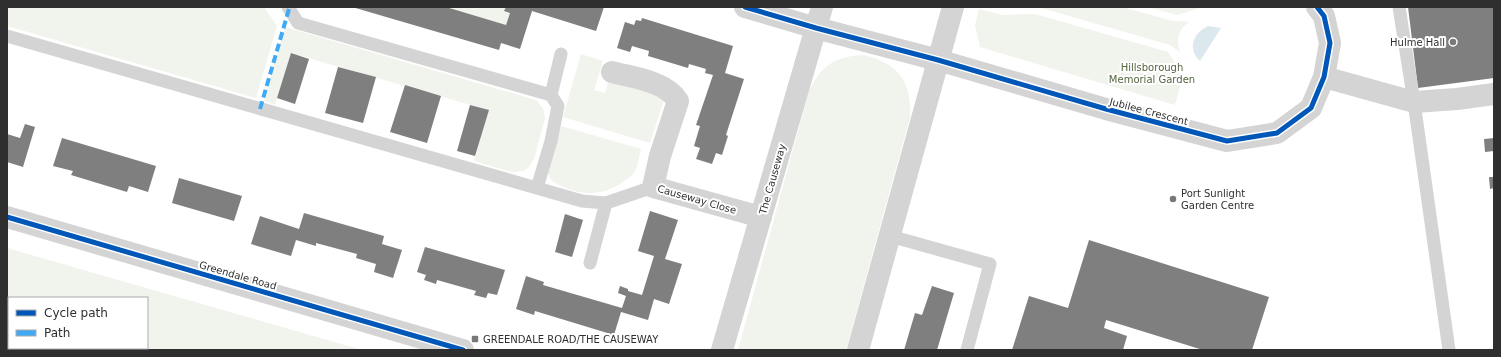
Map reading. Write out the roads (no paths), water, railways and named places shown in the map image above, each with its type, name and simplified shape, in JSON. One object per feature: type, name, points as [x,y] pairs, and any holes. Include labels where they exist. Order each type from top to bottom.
[{"type":"street","name":"Jubilee Crescent","points":[[745,7],[816,28],[938,60],[1106,109],[1227,141],[1277,134],[1311,108],[1324,77],[1330,43],[1324,16],[1317,7]]},
{"type":"street","name":"The Causeway","points":[[722,350],[822,7]]},
{"type":"street","points":[[858,350],[953,7]]},
{"type":"street","name":"Causeway Close","points":[[612,72],[666,88],[673,93],[678,101],[660,156],[653,187],[761,217]]},
{"type":"street","points":[[1324,77],[1414,102],[1457,99],[1494,94]]},
{"type":"street","name":"Greendale Road","points":[[7,217],[463,350]]},
{"type":"lane","points":[[288,7],[298,23],[551,95],[558,106],[551,141],[537,188]]},
{"type":"lane","points":[[1399,7],[1449,350]]},
{"type":"lane","points":[[7,36],[582,201],[606,203],[653,187]]},
{"type":"lane","points":[[551,95],[561,54]]},
{"type":"lane","points":[[590,263],[606,203]]},
{"type":"lane","points":[[890,236],[990,264],[967,350]]},
{"type":"railway","points":[[55,349],[59,350]]},
{"type":"place","name":"Hulme Hall","points":[[1453,42]]},
{"type":"place","name":"Port Sunlight Garden Centre","points":[[1173,199]]},
{"type":"place","name":"GREENDALE ROAD/THE CAUSEWAY","points":[[475,339]]},
{"type":"park label","name":"Hillsborough Memorial Garden","points":[[1152,72]]}]
